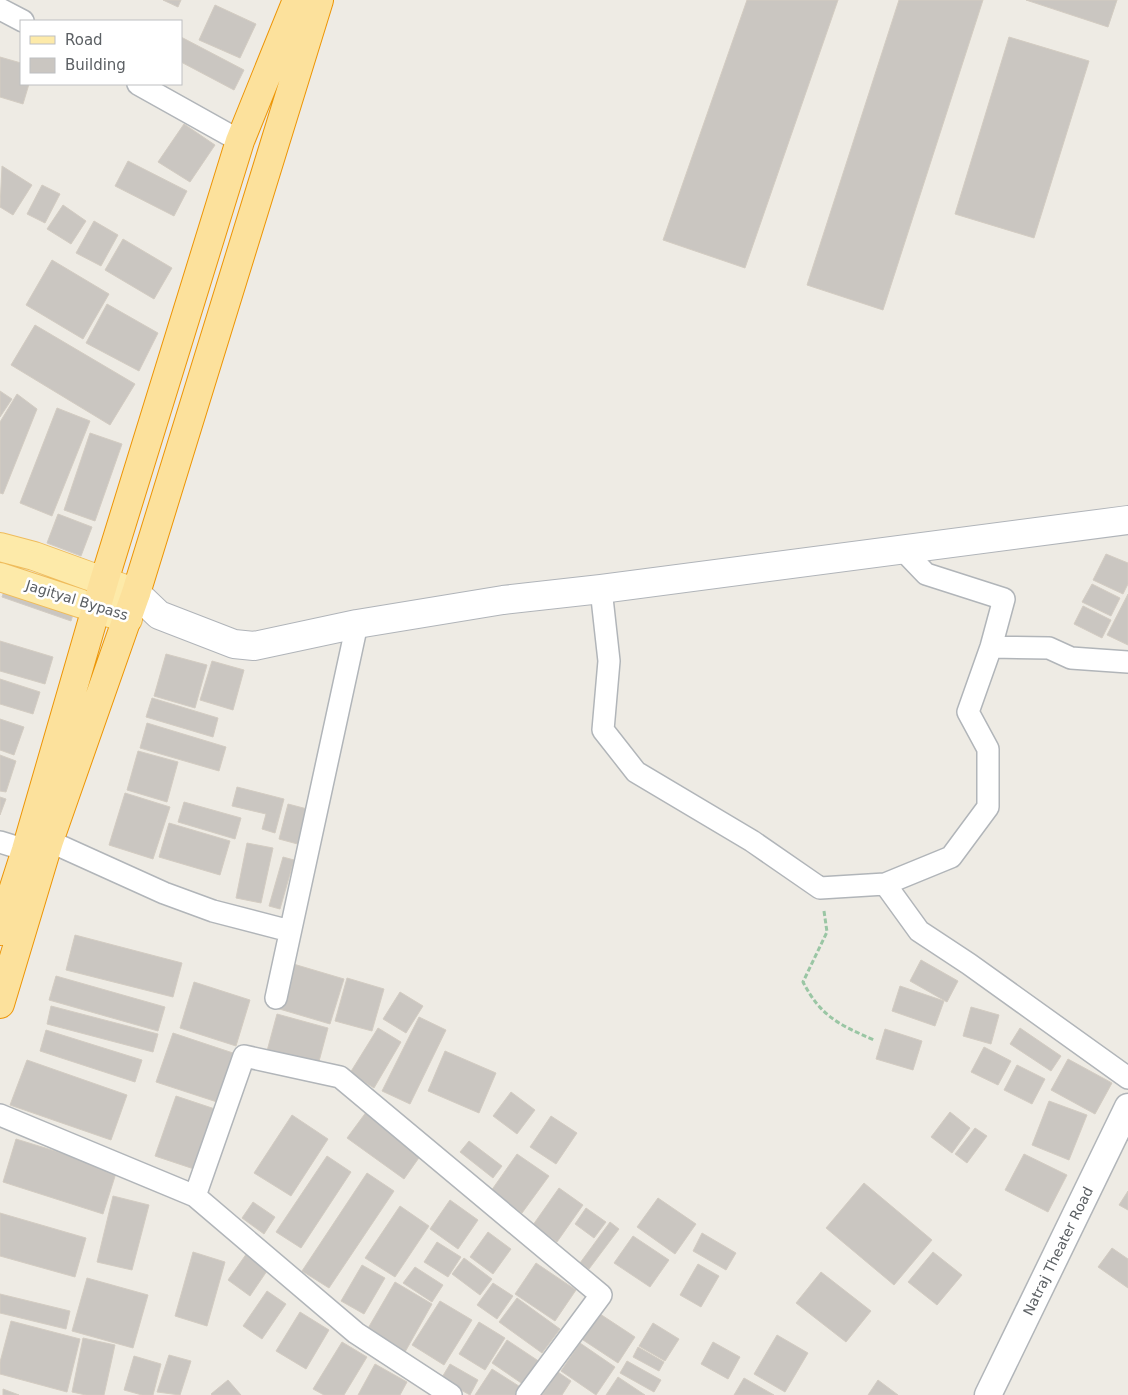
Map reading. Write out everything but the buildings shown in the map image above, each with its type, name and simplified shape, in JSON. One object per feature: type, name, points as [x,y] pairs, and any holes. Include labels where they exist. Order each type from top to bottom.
[{"type":"highway","points":[[0,1004],[104,581],[240,141],[297,0]]},
{"type":"highway","points":[[0,931],[38,846],[128,619],[319,0]]},
{"type":"main road","points":[[159,614],[234,644],[254,646],[357,624],[503,600],[601,589],[1128,520]]},
{"type":"main road","name":"Jagityal Bypass","points":[[0,547],[34,556],[136,593],[159,614]]},
{"type":"main road","name":"Jagityal Bypass","points":[[0,577],[128,619],[159,614]]},
{"type":"street","points":[[0,9],[21,20]]},
{"type":"street","points":[[140,85],[240,141]]},
{"type":"street","points":[[601,589],[609,661],[603,730],[636,772],[752,841],[820,888],[885,884],[951,857],[988,807],[988,749],[968,712],[991,647],[1004,600],[926,574],[902,549]]},
{"type":"street","points":[[276,998],[357,624]]},
{"type":"street","points":[[991,647],[1049,648],[1071,658],[1128,662]]},
{"type":"street","points":[[0,842],[38,846],[213,911],[290,931]]},
{"type":"street","points":[[885,884],[919,931],[969,964],[1128,1078]]},
{"type":"street","points":[[195,1196],[244,1056],[340,1077],[601,1295],[527,1395]]},
{"type":"street","name":"Natraj Theater Road","points":[[988,1395],[1128,1107]]},
{"type":"street","points":[[0,1115],[195,1196],[356,1332],[451,1395]]},
{"type":"street","name":"Natraj Theater Road","points":[[1008,1395],[1128,1146]]},
{"type":"path","points":[[820,888],[827,932],[803,982],[813,1002],[841,1026],[874,1040]]}]
